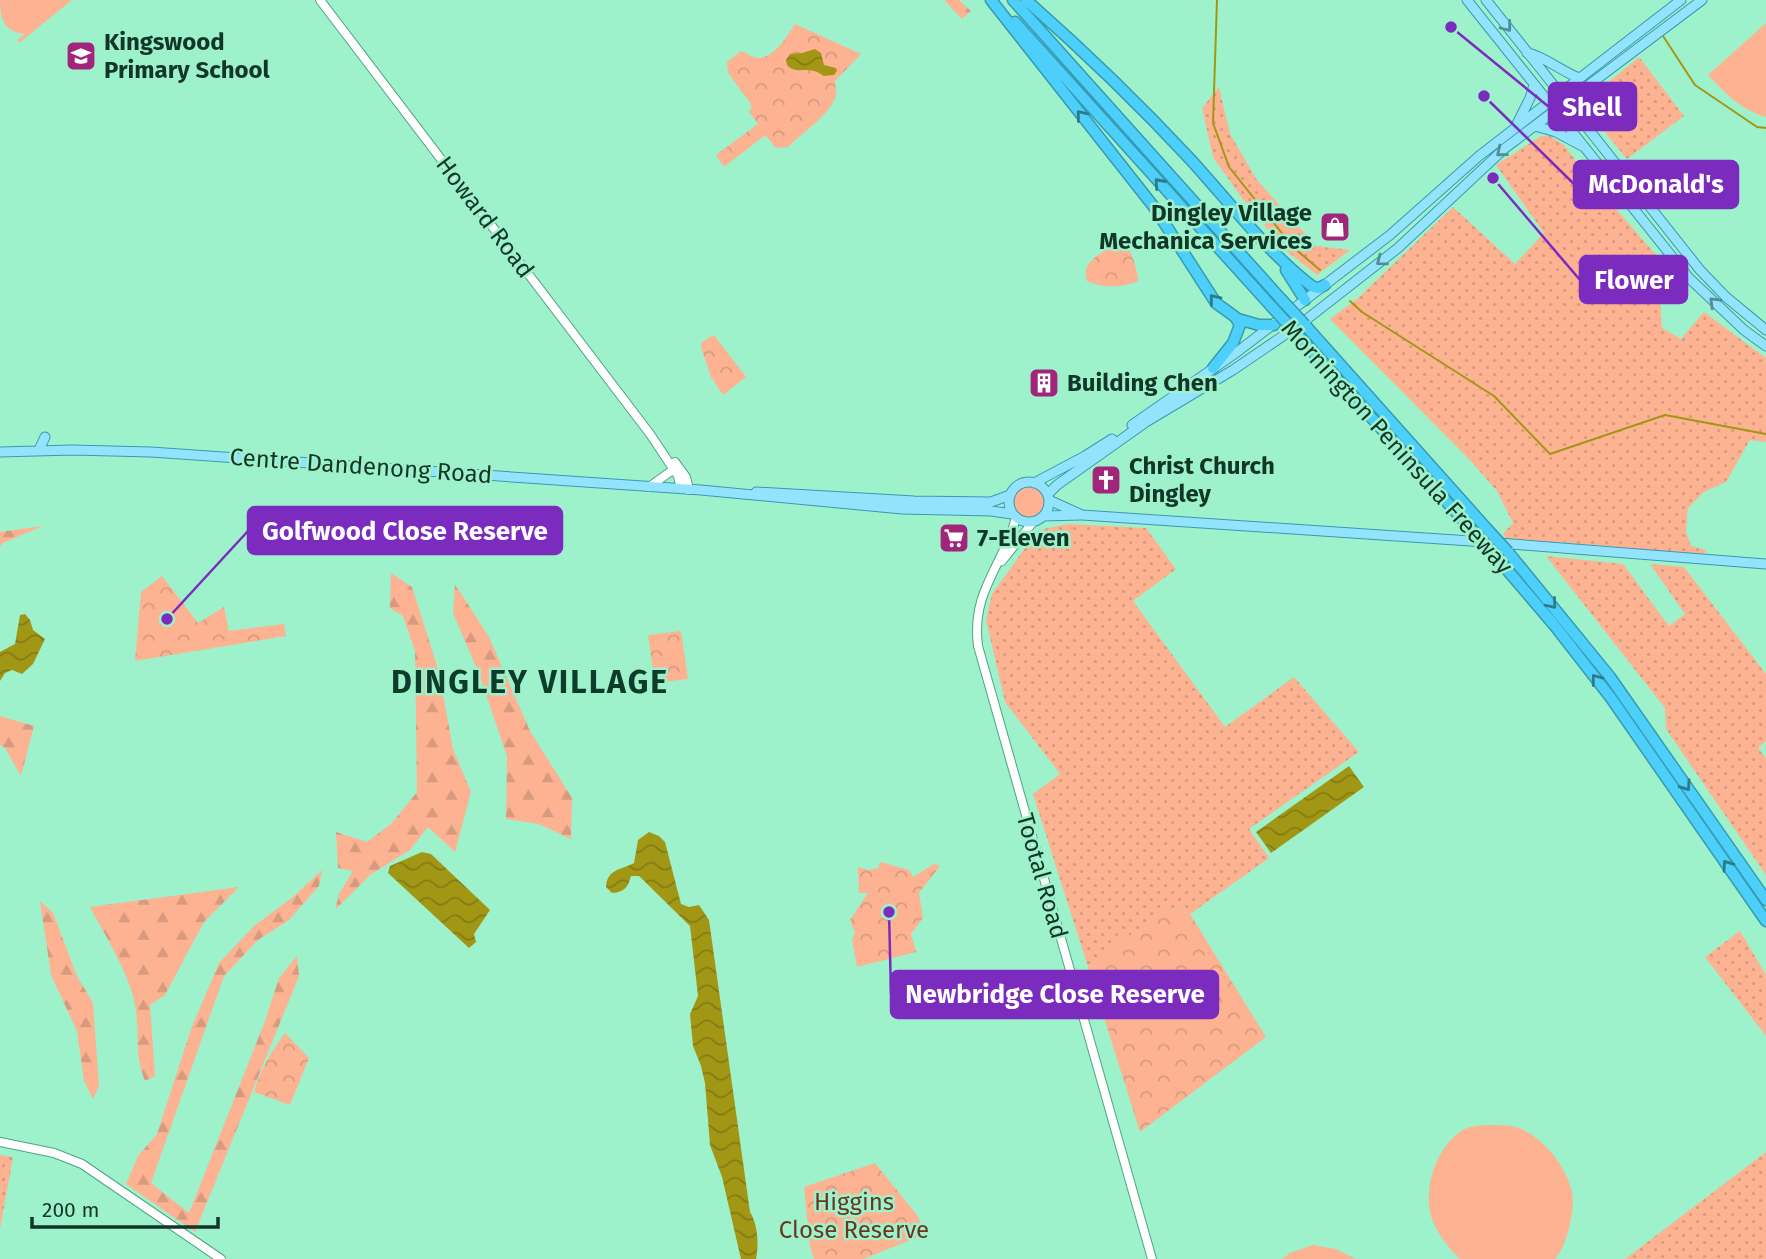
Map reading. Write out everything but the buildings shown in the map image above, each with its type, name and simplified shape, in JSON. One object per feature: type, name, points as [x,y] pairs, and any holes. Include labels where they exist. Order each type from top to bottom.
[{"type":"highway","name":"Mornington Peninsula Freeway","points":[[992,0],[1057,66],[1132,153],[1301,326],[1508,552],[1561,614],[1618,688],[1766,900]]},
{"type":"highway","points":[[992,0],[1154,207],[1216,303],[1240,324],[1237,334],[1213,368]]},
{"type":"highway","name":"Mornington Peninsula Freeway","points":[[1013,0],[1276,302]]},
{"type":"highway","points":[[1026,0],[1165,132],[1274,253],[1313,287],[1325,285]]},
{"type":"highway","points":[[1274,253],[1306,300]]},
{"type":"highway","points":[[1236,318],[1259,325],[1274,325]]},
{"type":"highway","name":"Mornington Peninsula Freeway","points":[[1301,326],[1555,626],[1611,698],[1766,921]]},
{"type":"main road","name":"Howard Road","points":[[320,0],[650,434],[685,489]]},
{"type":"main road","points":[[1486,0],[1700,271],[1726,298],[1766,330]]},
{"type":"main road","points":[[1048,497],[1057,485],[1136,429],[1301,326],[1398,248],[1534,122],[1549,103],[1681,0]]},
{"type":"main road","points":[[1034,482],[1043,488],[1049,507],[1043,516],[1033,522],[1023,522],[1014,516],[1009,505],[1010,495],[1021,484],[1034,482],[1091,453],[1274,325],[1390,234],[1468,165],[1514,129],[1555,111],[1702,0]]},
{"type":"main road","points":[[1471,3],[1689,278],[1744,330],[1766,346]]},
{"type":"main road","points":[[1527,53],[1540,55],[1560,71],[1579,78]]},
{"type":"main road","points":[[1514,129],[1534,85]]},
{"type":"main road","points":[[1534,122],[1584,146]]},
{"type":"main road","points":[[1301,326],[1306,300]]},
{"type":"main road","points":[[1274,325],[1301,326]]},
{"type":"main road","name":"Howard Road","points":[[650,434],[687,480],[685,489]]},
{"type":"main road","points":[[39,450],[45,437]]},
{"type":"main road","name":"Centre Dandenong Road","points":[[0,452],[151,452],[685,489],[902,509],[995,511],[1014,516]]},
{"type":"main road","points":[[649,487],[674,469]]},
{"type":"main road","name":"Centre Dandenong Road","points":[[723,492],[991,502],[1010,495]]},
{"type":"main road","points":[[1048,497],[1082,515]]},
{"type":"main road","points":[[1043,516],[1082,515],[1766,564]]},
{"type":"main road","name":"Tootal Road","points":[[1014,516],[1012,535],[983,591],[977,612],[978,646],[1152,1259]]},
{"type":"main road","name":"Tootal Road","points":[[993,573],[1033,522]]},
{"type":"main road","points":[[0,1142],[54,1153],[82,1164],[222,1259]]},
{"type":"green space","points":[[0,0],[72,0],[19,43],[17,40],[25,34],[12,31],[5,23]]},
{"type":"green space","points":[[944,0],[959,0],[971,11],[962,19]]},
{"type":"green space","points":[[1766,23],[1766,117],[1741,106],[1708,75]]},
{"type":"green space","points":[[795,24],[861,54],[835,81],[836,96],[827,111],[788,147],[776,148],[764,136],[724,167],[716,155],[758,124],[749,112],[752,107],[750,103],[728,73],[727,62],[741,51],[757,58],[769,55]]},
{"type":"green space","points":[[1639,57],[1684,116],[1627,159],[1595,120],[1588,103],[1598,91]]},
{"type":"green space","points":[[1219,87],[1230,134],[1257,180],[1316,246],[1350,250],[1317,275],[1285,250],[1242,198],[1213,157],[1202,108]]},
{"type":"green space","points":[[1541,136],[1550,136],[1564,145],[1657,256],[1662,328],[1681,339],[1704,312],[1766,358],[1766,442],[1750,440],[1726,482],[1704,492],[1688,508],[1686,531],[1691,546],[1706,550],[1704,555],[1560,542],[1509,542],[1503,534],[1513,523],[1497,491],[1469,459],[1330,319],[1357,299],[1453,207],[1515,264],[1544,233],[1496,165]]},
{"type":"green space","points":[[1123,239],[1133,259],[1138,281],[1112,286],[1087,281],[1088,265]]},
{"type":"green space","points":[[714,335],[746,377],[723,395],[711,377],[701,347],[702,342]]},
{"type":"green space","points":[[1029,485],[1041,490],[1046,502],[1041,514],[1029,519],[1017,514],[1012,502],[1017,490]]},
{"type":"green space","points":[[1068,524],[1146,528],[1176,569],[1133,601],[1225,727],[1294,677],[1359,752],[1249,829],[1269,858],[1190,914],[1168,907],[1088,967],[1033,794],[1060,774],[1005,702],[986,620],[992,594],[1030,541],[1044,529]]},
{"type":"green space","points":[[43,526],[3,543],[0,546],[0,532]]},
{"type":"green space","points":[[1546,556],[1623,564],[1669,626],[1685,614],[1650,564],[1684,567],[1766,674],[1766,741],[1758,748],[1766,758],[1766,875],[1666,729],[1665,708]]},
{"type":"green space","points":[[391,573],[412,587],[439,672],[453,749],[471,792],[455,852],[428,827],[410,850],[370,875],[335,910],[339,894],[353,871],[338,868],[336,832],[367,842],[392,823],[417,792],[415,651],[403,616],[390,608]]},
{"type":"green space","points":[[162,576],[198,623],[224,607],[229,631],[284,624],[286,636],[135,661],[141,592]]},
{"type":"green space","points":[[455,584],[489,637],[530,731],[572,798],[571,839],[539,824],[506,819],[507,756],[479,674],[453,613]]},
{"type":"green space","points":[[681,631],[688,679],[655,683],[648,635]]},
{"type":"green space","points":[[0,716],[34,726],[21,776],[5,748],[0,745]]},
{"type":"green space","points":[[881,862],[909,870],[913,877],[934,864],[940,866],[919,893],[923,918],[911,934],[916,952],[857,967],[852,940],[855,933],[850,920],[868,893],[859,893],[858,867],[869,870],[878,868]]},
{"type":"green space","points":[[322,870],[319,886],[289,920],[258,940],[224,976],[151,1183],[189,1213],[265,1021],[279,978],[297,956],[299,976],[195,1232],[126,1184],[138,1156],[157,1134],[191,1029],[219,963],[254,926],[293,897]]},
{"type":"green space","points":[[239,887],[204,922],[165,995],[150,1005],[155,1076],[145,1081],[138,1054],[134,998],[118,958],[90,907]]},
{"type":"green space","points":[[40,901],[53,913],[77,976],[93,1003],[99,1086],[93,1099],[84,1081],[77,1031],[51,975]]},
{"type":"green space","points":[[1168,907],[1190,914],[1266,1037],[1140,1132],[1088,967]]},
{"type":"green space","points":[[1740,931],[1766,975],[1766,1036],[1705,957]]},
{"type":"green space","points":[[285,1033],[309,1058],[290,1105],[254,1092],[259,1076]]},
{"type":"green space","points":[[1490,1125],[1512,1126],[1532,1135],[1550,1151],[1564,1171],[1573,1200],[1566,1238],[1555,1259],[1460,1259],[1434,1224],[1429,1208],[1430,1182],[1445,1147],[1463,1130]]},
{"type":"green space","points":[[1766,1152],[1766,1259],[1625,1259]]},
{"type":"green space","points":[[0,1155],[13,1157],[0,1229]]},
{"type":"green space","name":"Higgins Close Reserve","points":[[875,1163],[917,1215],[926,1234],[863,1259],[814,1259],[810,1247],[804,1187]]},
{"type":"green space","points":[[1313,1245],[1336,1249],[1356,1259],[1282,1259],[1290,1253]]},
{"type":"water","points":[[815,49],[821,53],[824,65],[836,68],[834,75],[824,76],[813,71],[795,70],[787,65],[786,60],[790,54]]},
{"type":"water","points":[[25,614],[33,630],[45,639],[33,664],[22,674],[12,670],[5,673],[0,681],[0,652],[15,644],[20,615]]},
{"type":"water","points":[[1349,766],[1364,787],[1271,853],[1256,832]]},
{"type":"water","points":[[649,832],[665,842],[681,904],[689,907],[699,905],[709,920],[750,1212],[757,1235],[756,1259],[741,1259],[722,1177],[710,1145],[705,1083],[693,1046],[690,1014],[698,996],[690,926],[639,876],[631,876],[627,886],[620,891],[612,893],[606,887],[612,873],[634,863],[638,840]]},
{"type":"water","points":[[422,852],[431,854],[490,910],[474,934],[476,942],[469,948],[388,873],[390,866]]},
{"type":"waterway","points":[[1217,0],[1213,123],[1229,167],[1293,247],[1320,270]]},
{"type":"waterway","points":[[1663,36],[1695,85],[1757,127],[1766,128]]},
{"type":"waterway","points":[[1350,301],[1362,312],[1494,396],[1550,454],[1665,415],[1766,434]]},
{"type":"place","name":"Shell","points":[[1451,27]]},
{"type":"place","name":"Kingswood Primary School","points":[[81,56]]},
{"type":"place","name":"McDonald's","points":[[1484,96]]},
{"type":"place","name":"Flower","points":[[1493,178]]},
{"type":"place","name":"Dingley Village Mechanica Services","points":[[1335,227]]},
{"type":"place","name":"Building Chen","points":[[1044,383]]},
{"type":"place","name":"Christ Church Dingley","points":[[1106,480]]},
{"type":"place","name":"7-Eleven","points":[[954,538]]},
{"type":"place","name":"Golfwood Close Reserve","points":[[167,619]]},
{"type":"place","name":"Newbridge Close Reserve","points":[[889,912]]},
{"type":"district","name":"DINGLEY VILLAGE","points":[[530,682]]}]
